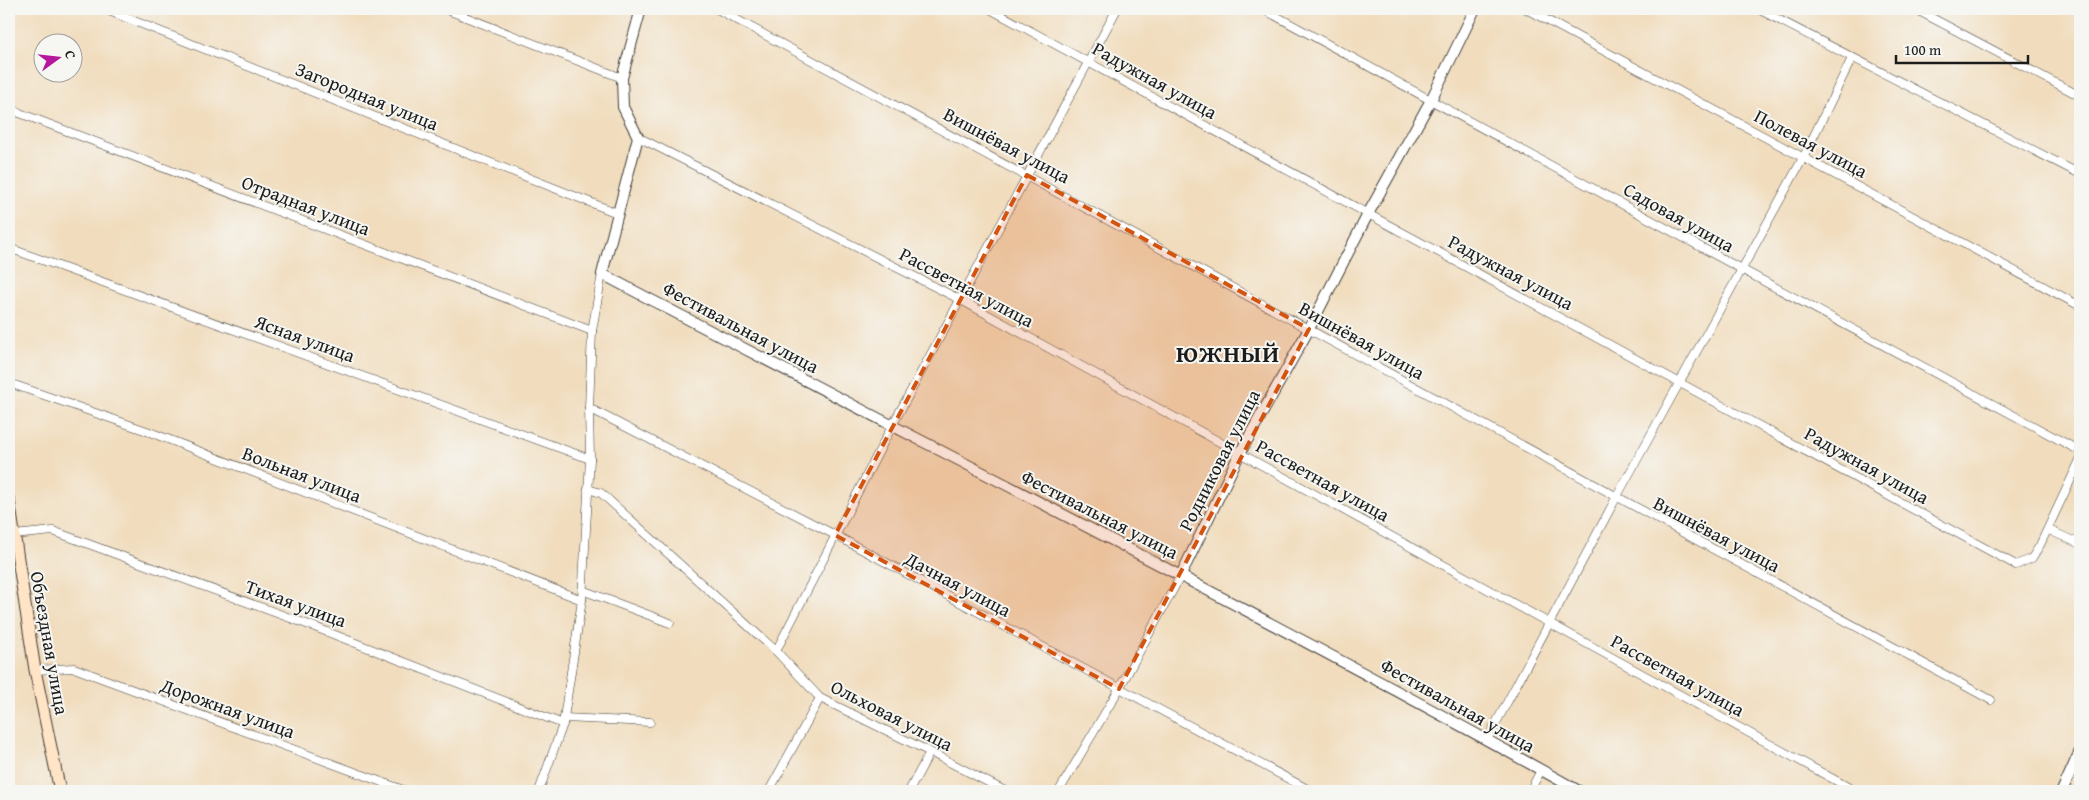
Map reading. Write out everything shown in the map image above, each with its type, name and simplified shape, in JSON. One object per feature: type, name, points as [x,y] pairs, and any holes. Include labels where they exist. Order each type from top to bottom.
[{"type":"main road","name":"Объездная улица","points":[[9,500],[36,670],[60,791]]},
{"type":"street","name":"Загородная улица","points":[[104,9],[618,214]]},
{"type":"street","points":[[445,9],[622,78]]},
{"type":"street","points":[[539,791],[563,721],[582,600],[590,459],[589,408],[592,331],[602,274],[638,137],[623,107],[622,78],[641,9]]},
{"type":"street","name":"Вишнёвая улица","points":[[717,9],[1028,175],[1616,498],[1991,700]]},
{"type":"street","name":"Радужная улица","points":[[990,9],[2016,565],[2032,558],[2049,530]]},
{"type":"street","points":[[776,651],[892,426],[1117,9]]},
{"type":"street","name":"Садовая улица","points":[[1263,9],[2080,451]]},
{"type":"street","name":"Родниковая улица","points":[[1059,791],[1119,689],[1181,575],[1240,453],[1309,328],[1368,214],[1432,100],[1474,9]]},
{"type":"street","name":"Полевая улица","points":[[1526,9],[2080,306]]},
{"type":"street","points":[[1758,9],[2080,174]]},
{"type":"street","points":[[1915,9],[2080,96]]},
{"type":"street","points":[[1487,740],[1616,498],[1803,158],[1852,58]]},
{"type":"street","name":"Отрадная улица","points":[[9,109],[592,331]]},
{"type":"street","name":"Рассветная улица","points":[[638,137],[961,300],[1854,791]]},
{"type":"street","name":"Ясная улица","points":[[9,248],[590,459]]},
{"type":"street","name":"Фестивальная улица","points":[[602,274],[1181,575],[1578,791]]},
{"type":"street","name":"Вольная улица","points":[[9,383],[156,434],[582,600]]},
{"type":"street","name":"Дачная улица","points":[[589,408],[835,535],[1311,791]]},
{"type":"street","points":[[2080,460],[2049,530],[2080,544]]},
{"type":"street","name":"Ольховая улица","points":[[588,489],[601,493],[776,651],[820,698],[1005,791]]},
{"type":"street","name":"Тихая улица","points":[[14,535],[53,531],[563,721],[650,722]]},
{"type":"street","points":[[582,590],[670,623]]},
{"type":"street","name":"Дорожная улица","points":[[36,670],[74,668],[406,791]]},
{"type":"street","points":[[770,791],[820,698]]},
{"type":"street","points":[[2062,791],[2080,751]]},
{"type":"street","points":[[909,791],[930,752]]},
{"type":"street","points":[[1530,791],[1540,770]]},
{"type":"highlighted area","points":[[1027,175],[1309,329],[1119,689],[835,535]]},
{"type":"district","name":"ЮЖНЫЙ","points":[[1228,354]]}]
